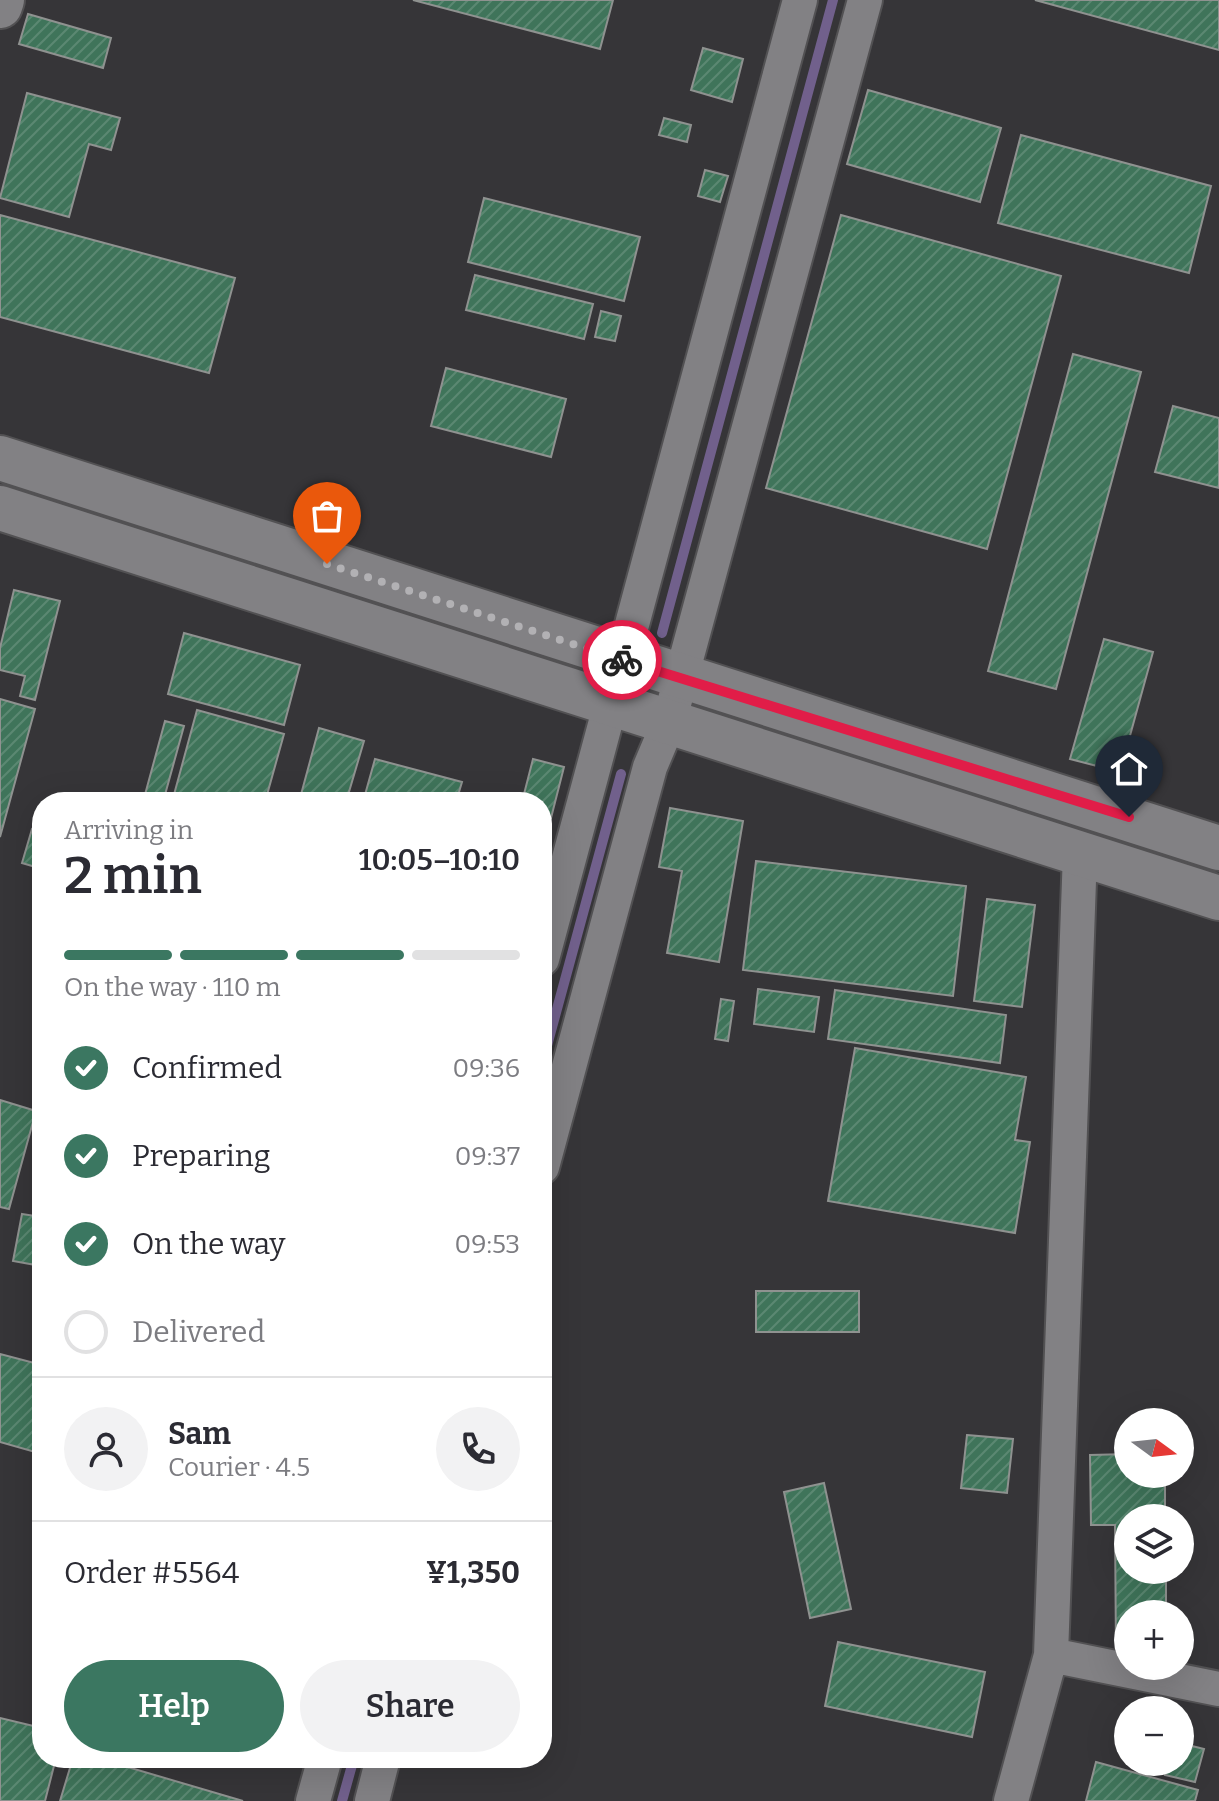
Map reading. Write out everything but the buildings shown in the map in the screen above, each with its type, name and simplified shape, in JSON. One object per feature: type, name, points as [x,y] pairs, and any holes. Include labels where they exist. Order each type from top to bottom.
[{"type":"street","points":[[0,6],[2,0]]},
{"type":"street","points":[[552,922],[800,0]]},
{"type":"street","points":[[552,1130],[650,767],[669,722],[865,0]]},
{"type":"street","points":[[0,458],[1219,848]]},
{"type":"street","points":[[0,508],[1219,898]]},
{"type":"street","points":[[1011,1801],[1051,1655],[1080,853]]},
{"type":"street","points":[[1051,1655],[1219,1689]]},
{"type":"street","points":[[313,1801],[322,1768]]},
{"type":"street","points":[[372,1801],[380,1768]]},
{"type":"waterway","points":[[662,633],[833,0]]},
{"type":"waterway","points":[[552,1027],[621,774]]},
{"type":"waterway","points":[[342,1801],[351,1768]]},
{"type":"way so far","points":[[327,564],[622,660]]},
{"type":"route","points":[[622,660],[1129,817]]}]
